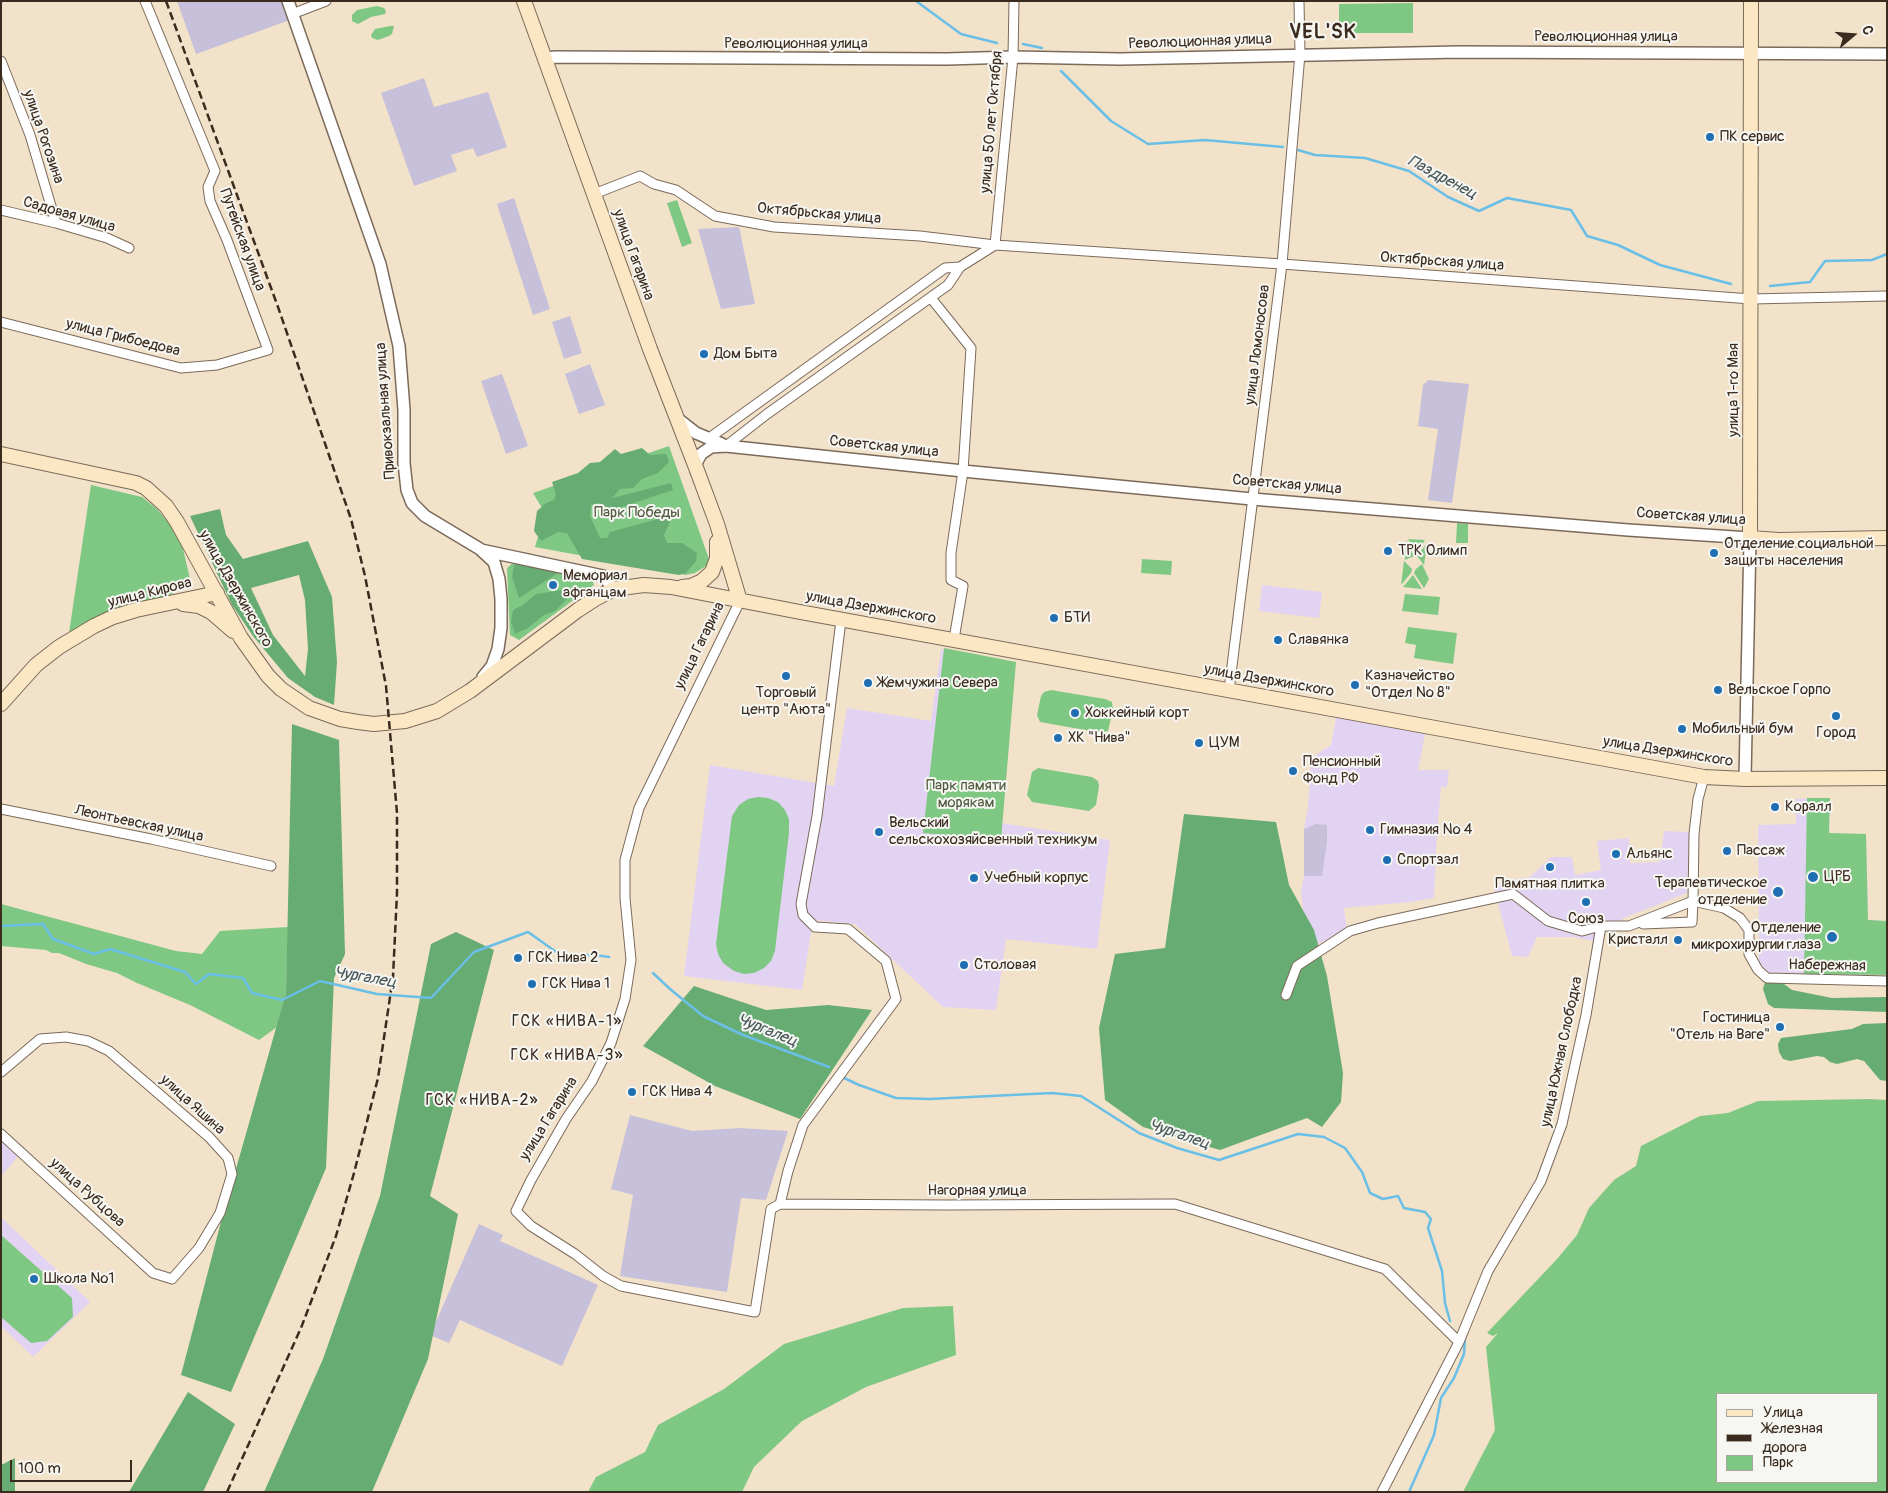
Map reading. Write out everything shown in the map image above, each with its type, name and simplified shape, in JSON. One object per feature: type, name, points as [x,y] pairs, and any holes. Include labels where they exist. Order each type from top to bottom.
[{"type":"main road","name":"улица Гагарина","points":[[524,1],[650,349],[696,465],[717,524],[740,601]]},
{"type":"main road","name":"улица 1-го Мая","points":[[1750,538],[1751,1]]},
{"type":"main road","name":"улица Дзержинского","points":[[1,454],[136,482],[146,488],[172,514],[241,638],[268,676],[281,689],[310,708],[340,719],[374,724],[405,721],[437,711],[470,692],[578,610],[614,589],[644,585],[671,587],[841,620],[954,639],[1704,777],[1745,779],[1887,778]]},
{"type":"main road","points":[[671,587],[691,586],[702,581],[712,572],[717,558],[717,524]]},
{"type":"main road","name":"Советская улица","points":[[1750,538],[1779,540],[1887,538]]},
{"type":"main road","points":[[188,599],[196,594],[202,586],[205,578],[203,567]]},
{"type":"main road","points":[[717,596],[724,592],[731,584],[732,573]]},
{"type":"main road","name":"улица Кирова","points":[[1,704],[36,665],[76,635],[112,618],[164,604],[217,593]]},
{"type":"main road","points":[[164,604],[199,606],[211,612],[241,638]]},
{"type":"street","name":"Путейская улица","points":[[145,1],[215,171],[208,186],[210,200],[268,350]]},
{"type":"street","name":"Привокзальная улица","points":[[288,1],[380,264],[399,346],[407,490],[412,503],[425,516],[480,549],[494,562],[499,578],[501,628],[498,649],[492,666],[470,692]]},
{"type":"street","points":[[292,14],[326,1]]},
{"type":"street","name":"улица 50 лет Октября","points":[[995,245],[1013,57],[1014,1]]},
{"type":"street","name":"улица Ломоносова","points":[[1229,690],[1282,264],[1300,54],[1299,1]]},
{"type":"street","name":"Революционная улица","points":[[545,58],[948,60],[1013,57],[1120,59],[1460,52],[1887,54]]},
{"type":"street","name":"улица Рогозина","points":[[1,61],[30,136],[56,223]]},
{"type":"street","name":"Октябрьская улица","points":[[594,194],[640,176],[654,184],[676,190],[715,216],[774,227],[920,236],[995,245],[1751,299],[1887,296]]},
{"type":"street","name":"Садовая улица","points":[[1,210],[107,238],[129,248]]},
{"type":"street","points":[[678,419],[687,427],[708,439],[726,446],[767,414],[931,298],[948,285],[960,267],[995,245]]},
{"type":"street","points":[[708,439],[944,268],[960,267]]},
{"type":"street","points":[[931,298],[971,348],[963,471],[951,553],[951,580],[963,586],[954,639]]},
{"type":"street","name":"улица Грибоедова","points":[[1,322],[181,368],[217,365],[268,350]]},
{"type":"street","name":"Советская улица","points":[[696,465],[701,454],[711,447],[726,446],[1252,499],[1628,530],[1750,538]]},
{"type":"street","name":"улица 1-го Мая","points":[[1745,779],[1750,538]]},
{"type":"street","points":[[480,549],[603,576],[614,589]]},
{"type":"street","name":"улица Гагарина","points":[[740,601],[639,808],[625,860],[625,898],[631,960],[625,999],[611,1043],[592,1081],[566,1118],[516,1211],[531,1226],[575,1254],[603,1276],[621,1286],[756,1312],[771,1209],[780,1204]]},
{"type":"street","points":[[780,1204],[788,1171],[803,1126],[896,999],[886,961],[848,929],[814,927],[803,915],[801,904],[817,816],[841,620]]},
{"type":"street","points":[[1636,924],[1692,922],[1694,834],[1698,799],[1704,777]]},
{"type":"street","name":"Леонтьевская улица","points":[[1,809],[151,839],[270,866]]},
{"type":"street","points":[[1286,995],[1297,966],[1350,931],[1378,923],[1513,894],[1548,921],[1582,931],[1601,926],[1629,926],[1693,901]]},
{"type":"street","name":"Набережная","points":[[1693,901],[1724,908],[1740,918],[1749,930],[1750,954],[1758,970],[1767,978],[1887,981]]},
{"type":"street","name":"улица Южная Слободка","points":[[1382,1492],[1459,1342],[1488,1271],[1541,1181],[1562,1124],[1586,1015],[1601,926]]},
{"type":"street","name":"улица Яшина","points":[[1,1072],[40,1039],[66,1037],[88,1041],[109,1051],[210,1137],[228,1158],[232,1174],[223,1205],[199,1248],[172,1279],[153,1273]]},
{"type":"street","name":"улица Рубцова","points":[[1,1134],[153,1273]]},
{"type":"street","name":"Нагорная улица","points":[[780,1204],[947,1206],[1175,1204],[1385,1269],[1459,1342]]},
{"type":"shaded area","points":[[177,1],[283,1],[288,14],[287,21],[196,54]]},
{"type":"shaded area","points":[[424,78],[434,107],[488,92],[507,147],[477,157],[473,148],[451,155],[457,171],[414,186],[381,93]]},
{"type":"shaded area","points":[[514,198],[550,309],[533,315],[497,204]]},
{"type":"shaded area","points":[[739,227],[755,304],[721,309],[698,229]]},
{"type":"shaded area","points":[[570,316],[582,353],[564,359],[552,322]]},
{"type":"shaded area","points":[[590,364],[605,405],[579,414],[565,374]]},
{"type":"shaded area","points":[[502,374],[528,446],[506,454],[481,381]]},
{"type":"shaded area","points":[[1428,380],[1469,384],[1452,503],[1428,500],[1438,429],[1418,426],[1423,385]]},
{"type":"shaded area","points":[[1262,585],[1322,592],[1319,618],[1259,611]]},
{"type":"shaded area","name":"Вельский сельскохозяйсвенный техникум","points":[[941,649],[1014,663],[1001,823],[1110,840],[1097,949],[1006,939],[996,1010],[943,1007],[855,924],[813,920],[802,990],[684,976],[710,765],[834,786],[847,708],[931,721]]},
{"type":"shaded area","name":"Гимназия № 4","points":[[1337,713],[1426,729],[1418,770],[1449,770],[1447,787],[1441,787],[1434,898],[1344,908],[1347,931],[1307,949],[1301,891],[1304,876],[1304,829],[1308,808],[1311,758],[1331,745]]},
{"type":"shaded area","name":"ЦРБ","points":[[1830,798],[1829,833],[1866,834],[1868,920],[1887,921],[1887,975],[1768,973],[1759,962],[1758,825],[1796,824],[1795,799]]},
{"type":"shaded area","points":[[1316,824],[1327,825],[1327,842],[1322,876],[1304,876],[1304,829]]},
{"type":"shaded area","points":[[1664,831],[1689,832],[1687,893],[1624,918],[1594,941],[1574,937],[1537,937],[1528,957],[1512,956],[1494,888],[1507,881],[1530,877],[1551,857],[1572,857],[1575,875],[1601,870],[1597,841],[1629,838],[1630,863],[1660,862]]},
{"type":"shaded area","points":[[630,1115],[692,1131],[740,1128],[788,1131],[766,1200],[741,1198],[727,1292],[620,1276],[633,1195],[611,1189]]},
{"type":"shaded area","points":[[1,1141],[18,1156],[1,1177]]},
{"type":"shaded area","name":"Школа №1","points":[[1,1217],[90,1302],[33,1357],[1,1326]]},
{"type":"shaded area","points":[[479,1224],[503,1235],[500,1241],[598,1285],[562,1366],[460,1320],[449,1343],[430,1335]]},
{"type":"green space","points":[[1413,3],[1413,33],[1339,33],[1339,4]]},
{"type":"green space","points":[[377,6],[384,8],[385,14],[371,17],[358,24],[352,21],[352,15],[357,10]]},
{"type":"green space","points":[[394,26],[392,34],[389,36],[378,40],[372,38],[371,35],[375,29]]},
{"type":"green space","points":[[677,200],[692,243],[682,247],[667,203]]},
{"type":"green space","name":"Парк Победы","points":[[669,446],[709,559],[706,566],[695,573],[686,575],[535,547],[545,513],[533,493]]},
{"type":"green space","name":"Парк Победы","points":[[642,448],[650,455],[666,454],[669,462],[658,473],[642,479],[633,488],[620,489],[612,498],[671,483],[673,490],[613,510],[599,503],[591,505],[590,516],[600,538],[607,538],[610,532],[673,515],[664,535],[667,543],[682,543],[697,553],[696,561],[686,573],[679,575],[582,559],[567,533],[558,532],[541,541],[534,531],[537,511],[546,503],[554,500],[556,494],[552,482],[578,473],[590,463],[600,462],[615,449],[621,454]]},
{"type":"green space","points":[[91,485],[142,497],[157,509],[172,527],[182,545],[191,583],[170,595],[101,614],[69,633]]},
{"type":"green space","points":[[220,509],[226,535],[243,559],[308,541],[332,597],[337,662],[334,705],[315,697],[288,678],[253,636],[232,605],[190,516]],"holes":[[[299,575],[305,600],[308,649],[305,676],[273,635],[251,588]]]},
{"type":"green space","points":[[1457,523],[1468,524],[1468,543],[1456,543]]},
{"type":"green space","points":[[1408,539],[1425,540],[1416,553]]},
{"type":"green space","points":[[1406,540],[1414,556],[1405,560]]},
{"type":"green space","points":[[1427,543],[1424,565],[1417,556]]},
{"type":"green space","points":[[1142,559],[1172,561],[1171,575],[1141,573]]},
{"type":"green space","points":[[1404,561],[1412,569],[1401,585]]},
{"type":"green space","points":[[514,562],[591,577],[594,585],[519,640],[510,635],[507,568]]},
{"type":"green space","points":[[525,563],[561,571],[519,598],[512,577],[514,565]]},
{"type":"green space","points":[[1422,564],[1429,579],[1424,588],[1414,573]]},
{"type":"green space","points":[[1413,575],[1422,589],[1403,587]]},
{"type":"green space","points":[[583,587],[575,591],[555,611],[544,615],[528,628],[515,634],[511,622],[513,610],[523,605],[536,594]]},
{"type":"green space","points":[[1405,594],[1440,597],[1438,615],[1402,611]]},
{"type":"green space","points":[[1408,627],[1457,633],[1453,664],[1414,658],[1416,645],[1405,643]]},
{"type":"green space","name":"Парк памяти морякам","points":[[944,648],[1016,662],[1001,840],[923,833]]},
{"type":"green space","name":"Хоккейный корт","points":[[1051,690],[1105,699],[1112,702],[1113,710],[1108,731],[1102,733],[1040,722],[1037,715],[1041,696],[1044,692]]},
{"type":"green space","points":[[292,724],[339,740],[345,954],[334,978],[326,1168],[231,1392],[181,1375],[222,1218],[286,993]]},
{"type":"green space","points":[[1038,768],[1092,777],[1098,781],[1099,786],[1096,805],[1089,811],[1032,802],[1027,795],[1032,772]]},
{"type":"green space","points":[[758,797],[778,802],[785,810],[789,819],[789,833],[775,951],[771,961],[764,968],[754,973],[744,974],[734,971],[723,963],[718,954],[716,944],[732,816],[739,805],[748,799]]},
{"type":"green space","points":[[1807,798],[1830,798],[1829,833],[1866,834],[1868,920],[1887,921],[1887,975],[1804,974]]},
{"type":"green space","points":[[1184,814],[1276,822],[1289,885],[1314,930],[1327,976],[1343,1073],[1341,1102],[1322,1127],[1307,1118],[1220,1150],[1143,1127],[1105,1100],[1099,1028],[1115,954],[1165,948]]},
{"type":"green space","points":[[1,904],[176,951],[202,954],[220,931],[288,927],[286,993],[277,1027],[259,1040],[190,1005],[117,973],[86,964],[59,953],[1,946]]},
{"type":"green space","points":[[456,932],[494,950],[430,1196],[458,1214],[428,1359],[372,1492],[264,1492],[323,1359],[380,1196],[431,944]]},
{"type":"green space","points":[[1780,981],[1792,990],[1832,998],[1887,997],[1887,1012],[1774,1008],[1768,1004],[1763,989],[1765,982]]},
{"type":"green space","points":[[694,986],[766,1010],[828,1005],[872,1010],[800,1119],[715,1086],[643,1046]]},
{"type":"green space","points":[[1887,1023],[1887,1081],[1880,1080],[1864,1061],[1857,1059],[1837,1064],[1830,1062],[1824,1057],[1817,1056],[1790,1061],[1783,1059],[1779,1052],[1778,1044],[1781,1038],[1852,1029],[1863,1024]]},
{"type":"green space","points":[[1887,1100],[1887,1492],[1463,1492],[1495,1430],[1486,1347],[1498,1333],[1493,1336],[1487,1333],[1557,1259],[1577,1235],[1589,1208],[1614,1180],[1636,1166],[1641,1146],[1700,1116],[1728,1113],[1758,1101]]},
{"type":"green space","name":"Школа №1","points":[[1,1235],[72,1298],[73,1317],[47,1341],[31,1343],[1,1317]]},
{"type":"green space","points":[[953,1306],[956,1355],[866,1387],[802,1421],[754,1467],[742,1492],[588,1492],[596,1477],[645,1452],[658,1425],[724,1389],[784,1344],[903,1308]]},
{"type":"green space","points":[[188,1392],[235,1424],[203,1492],[129,1492]]},
{"type":"green space","points":[[15,1458],[15,1492],[1,1492],[1,1465]]},
{"type":"waterway","name":"Паздренец","points":[[916,1],[961,34],[997,43]]},
{"type":"waterway","name":"Паздренец","points":[[1023,44],[1042,48]]},
{"type":"waterway","name":"Паздренец","points":[[1061,71],[1111,121],[1148,144],[1205,140],[1283,147]]},
{"type":"waterway","name":"Паздренец","points":[[1298,150],[1315,155],[1365,158],[1409,171],[1448,197],[1479,211],[1507,198],[1571,210],[1587,236],[1618,245],[1660,265],[1731,284]]},
{"type":"waterway","name":"Паздренец","points":[[1770,286],[1810,282],[1825,261],[1872,260],[1887,254]]},
{"type":"waterway","name":"Чургалец","points":[[1,926],[43,924],[53,939],[94,954],[110,949],[185,972],[196,984],[209,974],[243,978],[252,993],[282,1000],[320,981],[377,994],[431,998],[474,952],[528,932],[569,961],[582,955],[609,957]]},
{"type":"waterway","name":"Чургалец","points":[[653,973],[703,1016],[743,1035],[829,1067]]},
{"type":"waterway","name":"Чургалец","points":[[842,1077],[896,1098],[930,1099],[1052,1093],[1081,1096],[1139,1133],[1177,1148],[1219,1160],[1298,1134],[1324,1137],[1345,1148],[1362,1172],[1370,1193],[1383,1199],[1398,1196],[1404,1208],[1425,1212],[1431,1219],[1428,1228],[1442,1271],[1445,1303],[1450,1321]]},
{"type":"waterway","name":"Чургалец","points":[[1409,1492],[1434,1435],[1441,1398],[1454,1378],[1464,1354],[1465,1338]]},
{"type":"railway","points":[[166,1],[278,307],[351,519],[365,576],[386,686],[397,813],[397,893],[393,977],[378,1078],[336,1236],[301,1328],[227,1492]]},
{"type":"place","name":"ПК сервис","points":[[1710,137]]},
{"type":"place","name":"Дом Быта","points":[[704,354]]},
{"type":"place","name":"ТРК Олимп","points":[[1388,551]]},
{"type":"place","name":"Отделение социальной защиты населения","points":[[1714,553]]},
{"type":"place","name":"Мемориал афганцам","points":[[553,585]]},
{"type":"place","name":"БТИ","points":[[1054,618]]},
{"type":"place","name":"Славянка","points":[[1278,640]]},
{"type":"place","name":"Торговый центр \"Аюта\"","points":[[786,676]]},
{"type":"place","name":"Жемчужина Севера","points":[[868,683]]},
{"type":"place","name":"Казначейство \"Отдел № 8\"","points":[[1355,685]]},
{"type":"place","name":"Вельское Горпо","points":[[1718,690]]},
{"type":"place","name":"Хоккейный корт","points":[[1075,713]]},
{"type":"place","name":"Город","points":[[1836,716]]},
{"type":"place","name":"Мобильный бум","points":[[1682,729]]},
{"type":"place","name":"ХК \"Нива\"","points":[[1058,738]]},
{"type":"place","name":"ЦУМ","points":[[1199,743]]},
{"type":"place","name":"Пенсионный Фонд РФ","points":[[1293,771]]},
{"type":"place","name":"Коралл","points":[[1775,807]]},
{"type":"place","name":"Гимназия № 4","points":[[1370,830]]},
{"type":"place","name":"Вельский сельскохозяйсвенный техникум","points":[[879,832]]},
{"type":"place","name":"Пассаж","points":[[1727,851]]},
{"type":"place","name":"Альянс","points":[[1616,854]]},
{"type":"place","name":"Спортзал","points":[[1387,860]]},
{"type":"place","name":"Памятная плитка","points":[[1550,867]]},
{"type":"place","name":"ЦРБ","points":[[1813,877]]},
{"type":"place","name":"Учебный корпус","points":[[974,878]]},
{"type":"place","name":"Терапевтическое отделение","points":[[1778,892]]},
{"type":"place","name":"Союз","points":[[1586,902]]},
{"type":"place","name":"Отделение микрохирургии глаза","points":[[1832,937]]},
{"type":"place","name":"Кристалл","points":[[1678,940]]},
{"type":"place","name":"ГСК Нива 2","points":[[518,958]]},
{"type":"place","name":"Столовая","points":[[964,965]]},
{"type":"place","name":"ГСК Нива 1","points":[[532,984]]},
{"type":"place","name":"Гостиница \"Отель на Ваге\"","points":[[1780,1027]]},
{"type":"place","name":"ГСК Нива 4","points":[[632,1092]]},
{"type":"place","name":"Школа №1","points":[[34,1279]]},
{"type":"district","name":"VEL'SK","points":[[1323,33]]},
{"type":"district","name":"ГСК «НИВА-1»","points":[[567,1022]]},
{"type":"district","name":"ГСК «НИВА-3»","points":[[567,1056]]},
{"type":"district","name":"ГСК «НИВА-2»","points":[[482,1101]]}]
